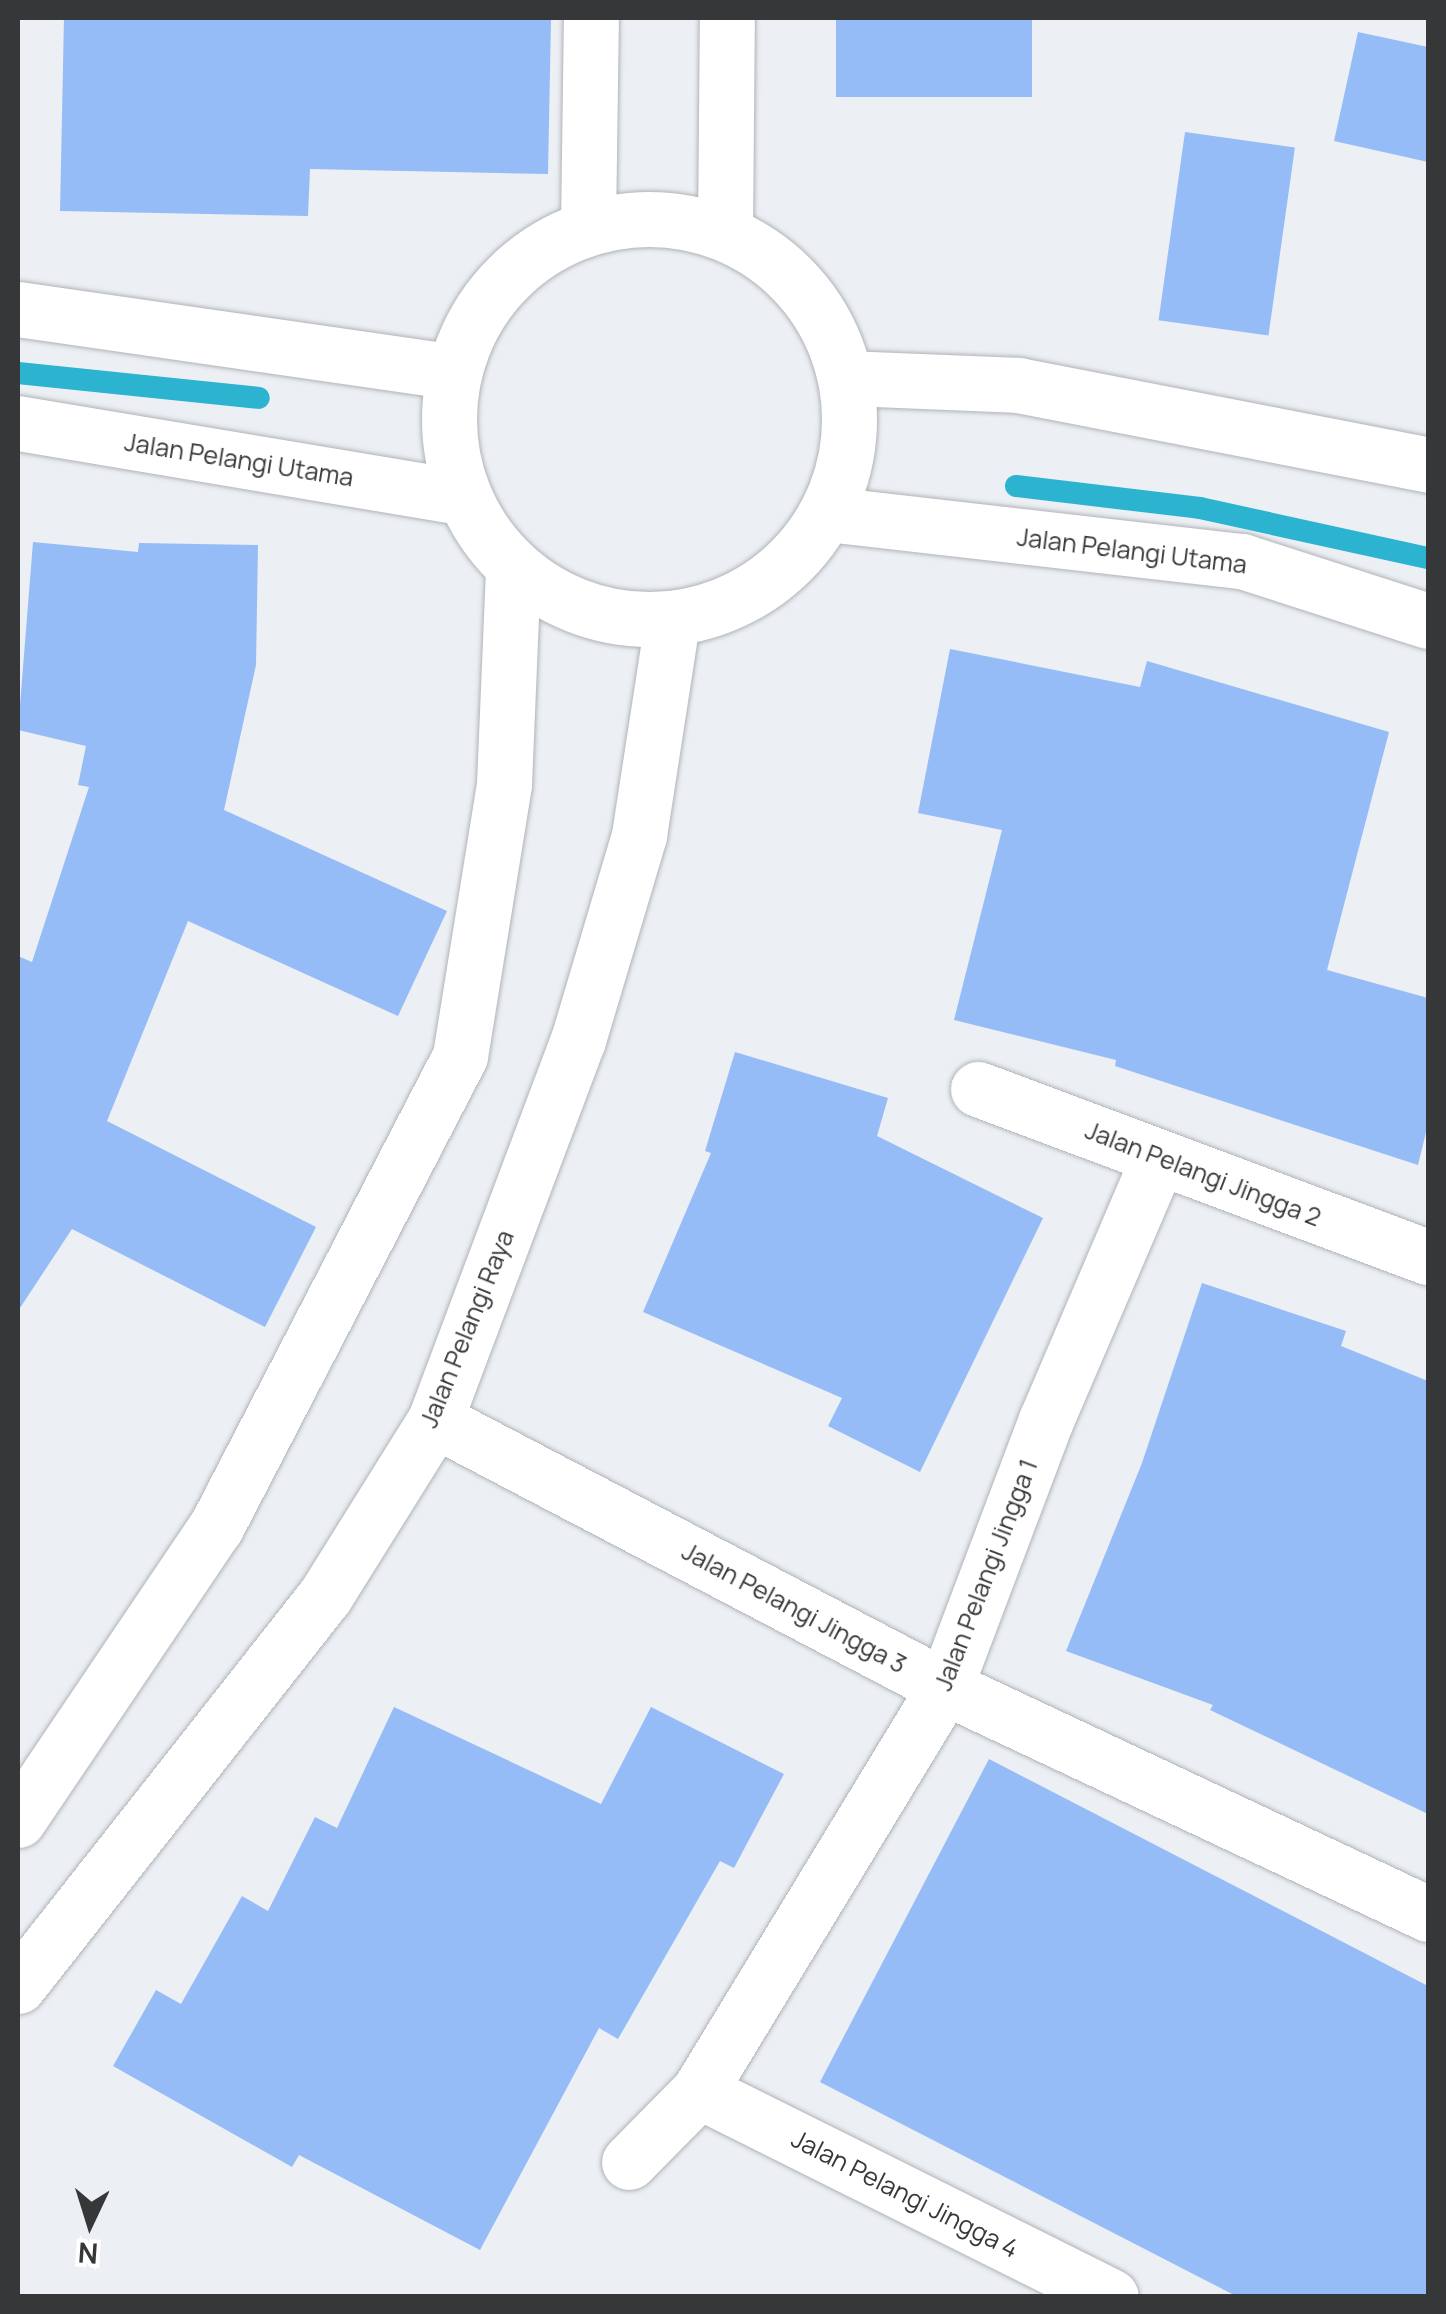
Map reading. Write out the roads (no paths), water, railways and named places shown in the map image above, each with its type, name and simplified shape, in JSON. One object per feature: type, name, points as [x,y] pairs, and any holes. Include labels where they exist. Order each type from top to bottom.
[{"type":"street","points":[[588,226],[591,18]]},
{"type":"street","points":[[725,232],[727,18]]},
{"type":"street","points":[[657,217],[725,232],[792,279],[823,317],[847,378],[849,448],[828,514],[788,565],[734,602],[672,621],[587,612],[513,570],[460,497],[445,435],[450,372],[500,281],[588,226],[657,217]]},
{"type":"street","points":[[18,309],[450,372]]},
{"type":"street","points":[[847,378],[1018,386],[1428,465]]},
{"type":"street","name":"Jalan Pelangi Utama","points":[[18,423],[460,497]]},
{"type":"street","name":"Jalan Pelangi Utama","points":[[828,514],[1242,562],[1428,621]]},
{"type":"street","points":[[18,1820],[216,1527],[460,1056],[504,784],[513,570]]},
{"type":"street","name":"Jalan Pelangi Raya","points":[[18,1986],[324,1596],[435,1420],[578,1040],[639,835],[672,621]]},
{"type":"street","name":"Jalan Pelangi Jingga 2","points":[[978,1089],[1428,1258]]},
{"type":"street","name":"Jalan Pelangi Jingga 1","points":[[629,2162],[699,2091],[945,1687],[1046,1420],[1158,1159]]},
{"type":"street","name":"Jalan Pelangi Jingga 3","points":[[435,1420],[945,1687],[1428,1914]]},
{"type":"street","name":"Jalan Pelangi Jingga 4","points":[[699,2091],[1111,2296]]},
{"type":"waterway","points":[[18,373],[259,398]]},
{"type":"waterway","points":[[1016,486],[1200,508],[1428,558]]}]
